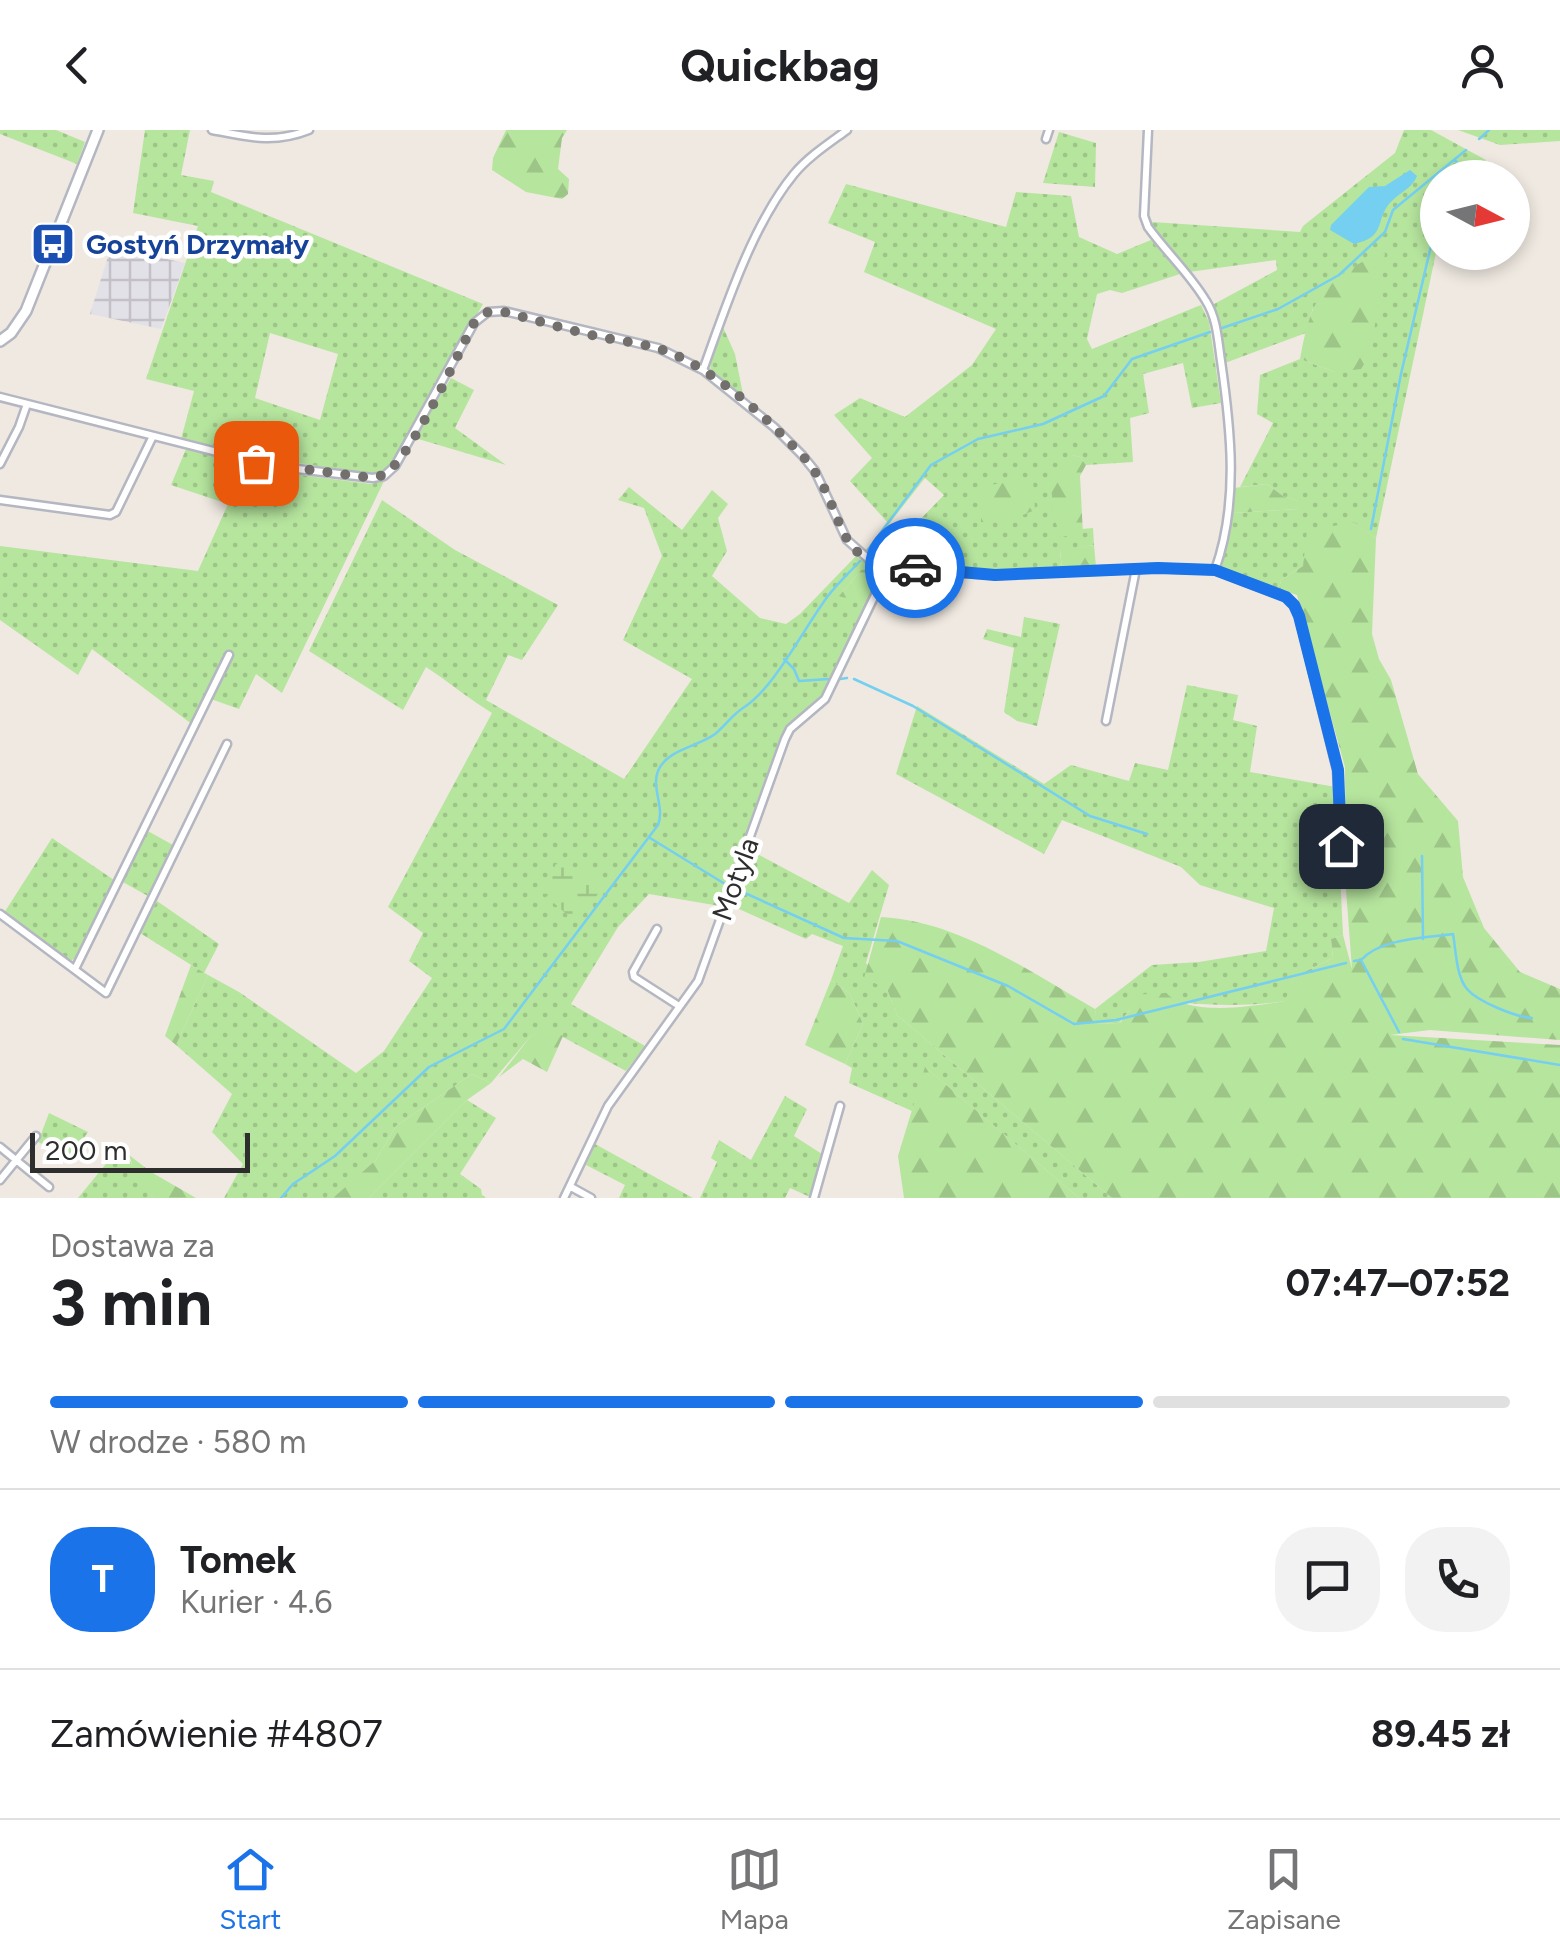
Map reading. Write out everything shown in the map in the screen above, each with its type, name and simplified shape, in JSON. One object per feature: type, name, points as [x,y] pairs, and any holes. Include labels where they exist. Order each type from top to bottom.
[{"type":"street","points":[[0,342],[12,333],[26,311],[98,130]]},
{"type":"street","points":[[212,130],[282,140],[309,130]]},
{"type":"street","points":[[703,370],[730,293],[784,188],[812,156],[847,130]]},
{"type":"street","points":[[1046,139],[1049,130]]},
{"type":"street","points":[[1148,130],[1144,216],[1155,237],[1208,302],[1218,343],[1229,417],[1230,476],[1227,524],[1215,570]]},
{"type":"street","points":[[0,397],[272,466],[373,478],[384,476],[395,466],[474,323],[488,312],[495,310],[658,348],[703,370],[774,427],[802,455],[820,482],[847,540],[873,563],[888,568],[995,575],[1215,570],[1286,597],[1294,605],[1338,770],[1341,846]]},
{"type":"street","points":[[0,464],[27,404]]},
{"type":"street","points":[[0,500],[110,515],[116,512],[153,436]]},
{"type":"street","name":"Motyla","points":[[564,1198],[608,1106],[698,980],[785,738],[825,699],[888,568]]},
{"type":"street","points":[[1106,721],[1136,569]]},
{"type":"street","points":[[75,970],[229,655]]},
{"type":"street","points":[[0,914],[106,993],[227,744]]},
{"type":"street","points":[[657,929],[632,972],[680,1006]]},
{"type":"street","points":[[814,1198],[840,1106]]},
{"type":"street","points":[[0,1180],[36,1136]]},
{"type":"street","points":[[0,1147],[49,1187]]},
{"type":"street","points":[[571,1187],[591,1198]]},
{"type":"shaded area","points":[[111,247],[185,263],[161,329],[90,314]]},
{"type":"green space","points":[[0,130],[56,130],[85,142],[77,164],[0,134]]},
{"type":"green space","points":[[145,130],[190,130],[181,175],[214,181],[211,192],[483,304],[390,466],[381,472],[370,474],[265,458],[181,439],[194,391],[146,379],[198,226],[133,213]],"holes":[[[270,333],[338,354],[320,420],[255,398]]]},
{"type":"green space","points":[[506,130],[567,130],[562,138],[558,169],[569,179],[568,194],[562,199],[526,192],[492,170],[493,158]]},
{"type":"green space","points":[[1404,130],[1431,130],[1486,160],[1420,160],[1420,270],[1432,270],[1376,538],[1353,522],[1281,580],[1279,589],[1220,568],[1233,513],[1297,509],[1298,501],[1267,484],[1240,487],[1273,423],[1257,414],[1260,375],[1300,359],[1335,372],[1313,308],[1306,333],[1225,363],[1214,304],[1277,270],[1276,260],[1189,272],[1158,237],[1152,222],[1300,232],[1395,153]]},
{"type":"green space","points":[[1458,130],[1560,130],[1560,141],[1500,145]]},
{"type":"green space","points":[[1059,132],[1096,143],[1095,187],[1043,183]]},
{"type":"green space","points":[[846,184],[1006,227],[1016,192],[1071,196],[1079,237],[1117,254],[1151,240],[1180,274],[1122,293],[1110,290],[1097,294],[1087,339],[1092,349],[1201,305],[1209,322],[1221,403],[1192,408],[1183,363],[1143,374],[1149,413],[1130,418],[1133,462],[1086,465],[1080,457],[1072,455],[1082,534],[1082,529],[1093,528],[1094,545],[1060,551],[1062,569],[891,565],[903,537],[944,495],[925,478],[889,524],[850,481],[872,458],[834,415],[860,398],[905,417],[972,365],[996,329],[864,272],[875,242],[828,223]]},
{"type":"green space","points":[[1385,253],[1371,353],[1361,369],[1335,372],[1300,359],[1310,318],[1324,292],[1353,268]]},
{"type":"green space","points":[[723,327],[735,354],[744,399],[711,373],[710,362]]},
{"type":"green space","points":[[451,378],[474,390],[455,428],[506,465],[415,438]]},
{"type":"green space","points":[[186,449],[277,472],[371,484],[384,481],[282,693],[256,674],[239,709],[211,699],[197,728],[92,649],[78,675],[0,620],[0,546],[198,571],[228,504],[171,485]]},
{"type":"green space","points":[[1072,455],[1080,457],[1086,465],[1080,476],[1083,534],[1060,537],[1050,477],[1061,473]]},
{"type":"green space","points":[[1033,479],[1035,510],[1006,522],[981,522],[981,486]]},
{"type":"green space","points":[[1267,484],[1283,496],[1299,501],[1297,509],[1233,513],[1234,488]]},
{"type":"green space","points":[[629,487],[682,530],[712,490],[728,504],[718,518],[727,551],[712,576],[760,618],[786,624],[856,556],[873,568],[861,570],[840,595],[867,606],[823,696],[777,746],[720,906],[649,894],[618,927],[571,1004],[645,1046],[626,1071],[546,1028],[530,1037],[491,1083],[472,1074],[396,1126],[376,1160],[340,1195],[224,1198],[243,1164],[212,1132],[232,1094],[176,1045],[208,975],[356,1073],[384,1051],[432,978],[409,961],[423,933],[388,907],[492,713],[426,667],[403,710],[309,651],[382,500],[455,550],[558,605],[522,660],[508,655],[486,700],[624,779],[692,679],[623,640],[662,556],[644,508],[618,500]]},
{"type":"green space","points":[[1354,522],[1376,538],[1372,634],[1379,659],[1391,680],[1418,774],[1458,821],[1463,877],[1484,928],[1520,972],[1560,989],[1560,1040],[1430,1030],[1390,1035],[1560,1045],[1560,1198],[1112,1198],[897,1015],[887,989],[864,978],[881,917],[938,928],[993,951],[1095,1009],[1097,1024],[1120,1023],[1130,1010],[1130,995],[1166,993],[1190,1005],[1206,1007],[1285,1001],[1294,977],[1333,958],[1331,939],[1343,935],[1352,969],[1346,890],[1345,767],[1297,595],[1279,589],[1281,580],[1303,566],[1307,531]]},
{"type":"green space","points":[[889,524],[903,537],[891,565],[868,554]]},
{"type":"green space","points":[[1094,545],[1096,567],[1062,569],[1060,550]]},
{"type":"green space","points":[[873,568],[880,580],[867,606],[839,596],[861,570]]},
{"type":"green space","points":[[1024,617],[1060,624],[1037,726],[1017,721],[1004,712],[1014,648],[983,639],[987,629],[1021,637]]},
{"type":"green space","points":[[1187,685],[1238,695],[1233,720],[1257,726],[1250,772],[1336,787],[1343,935],[1331,939],[1333,958],[1294,977],[1286,1001],[1208,1004],[1130,995],[1130,1010],[1119,1023],[1096,1024],[1095,1009],[1152,965],[1266,951],[1274,908],[1200,885],[1181,867],[1062,820],[1044,854],[896,774],[917,706],[1044,784],[1071,765],[1129,781],[1135,763],[1168,770]]},
{"type":"green space","points":[[146,830],[173,845],[148,896],[121,881]]},
{"type":"green space","points":[[52,838],[114,880],[76,958],[70,961],[4,913]]},
{"type":"green space","points":[[750,850],[849,903],[872,870],[889,885],[866,963],[887,989],[897,1015],[1112,1198],[1079,1198],[926,1068],[912,1111],[849,1083],[852,1068],[845,1064],[863,1024],[850,994],[831,980],[843,946],[812,934],[806,939],[730,905]]},
{"type":"green space","points":[[556,864],[592,872],[606,883],[577,923],[541,892]]},
{"type":"green space","points":[[157,901],[219,944],[204,973],[140,933]]},
{"type":"green space","points":[[191,965],[208,975],[176,1045],[165,1036]]},
{"type":"green space","points":[[831,980],[850,994],[863,1024],[845,1064],[805,1045]]},
{"type":"green space","points":[[546,1027],[563,1036],[547,1072],[523,1059],[499,1077],[530,1037]]},
{"type":"green space","points":[[925,1067],[1079,1198],[904,1198],[898,1156]]},
{"type":"green space","points":[[472,1074],[491,1083],[467,1100],[369,1198],[333,1198],[376,1160],[396,1126]]},
{"type":"green space","points":[[785,1096],[807,1109],[794,1136],[822,1154],[812,1198],[790,1188],[785,1198],[700,1198],[717,1162],[711,1158],[719,1140],[751,1160]]},
{"type":"green space","points":[[467,1100],[496,1118],[460,1174],[481,1189],[486,1198],[369,1198]]},
{"type":"green space","points":[[49,1113],[88,1132],[70,1158],[38,1142]]},
{"type":"green space","points":[[595,1144],[693,1198],[619,1198],[625,1185],[586,1165]]},
{"type":"green space","points":[[119,1148],[153,1198],[78,1198]]},
{"type":"green space","points":[[129,1155],[196,1198],[153,1198],[140,1187]]},
{"type":"water","points":[[1410,170],[1417,176],[1415,180],[1389,204],[1371,237],[1354,244],[1330,230],[1369,187],[1385,186]]},
{"type":"waterway","points":[[1479,139],[1489,130]]},
{"type":"waterway","points":[[1222,328],[1278,309],[1339,275],[1385,232],[1393,210],[1466,150]]},
{"type":"waterway","points":[[1371,529],[1425,270]]},
{"type":"waterway","points":[[867,551],[931,465],[978,439],[1043,424],[1104,396],[1132,359],[1210,332]]},
{"type":"waterway","points":[[281,1198],[293,1184],[335,1156],[429,1067],[504,1029],[658,825],[656,777],[662,764],[715,734],[755,699],[828,596],[860,561]]},
{"type":"waterway","points":[[784,659],[799,681],[829,679]]},
{"type":"waterway","points":[[840,679],[847,678]]},
{"type":"waterway","points":[[854,679],[913,706],[1090,816],[1147,834]]},
{"type":"waterway","points":[[650,838],[725,884]]},
{"type":"waterway","points":[[1422,856],[1423,939]]},
{"type":"waterway","points":[[736,889],[844,938],[897,941],[1008,986],[1074,1024],[1116,1020],[1346,963]]},
{"type":"waterway","points":[[1361,960],[1392,943],[1453,934],[1459,970],[1467,989],[1498,1008],[1532,1018]]},
{"type":"waterway","points":[[1354,961],[1361,960],[1399,1032]]},
{"type":"waterway","points":[[1403,1039],[1560,1065]]},
{"type":"way so far","points":[[256,463],[373,478],[384,476],[395,466],[418,428],[474,323],[495,310],[658,348],[703,370],[774,427],[802,455],[815,471],[842,532],[859,553],[888,568],[915,568]]},
{"type":"place","name":"Gostyń Drzymały","points":[[53,244]]},
{"type":"route","points":[[915,568],[995,575],[1158,568],[1215,570],[1286,597],[1299,616],[1338,770],[1341,846]]}]
